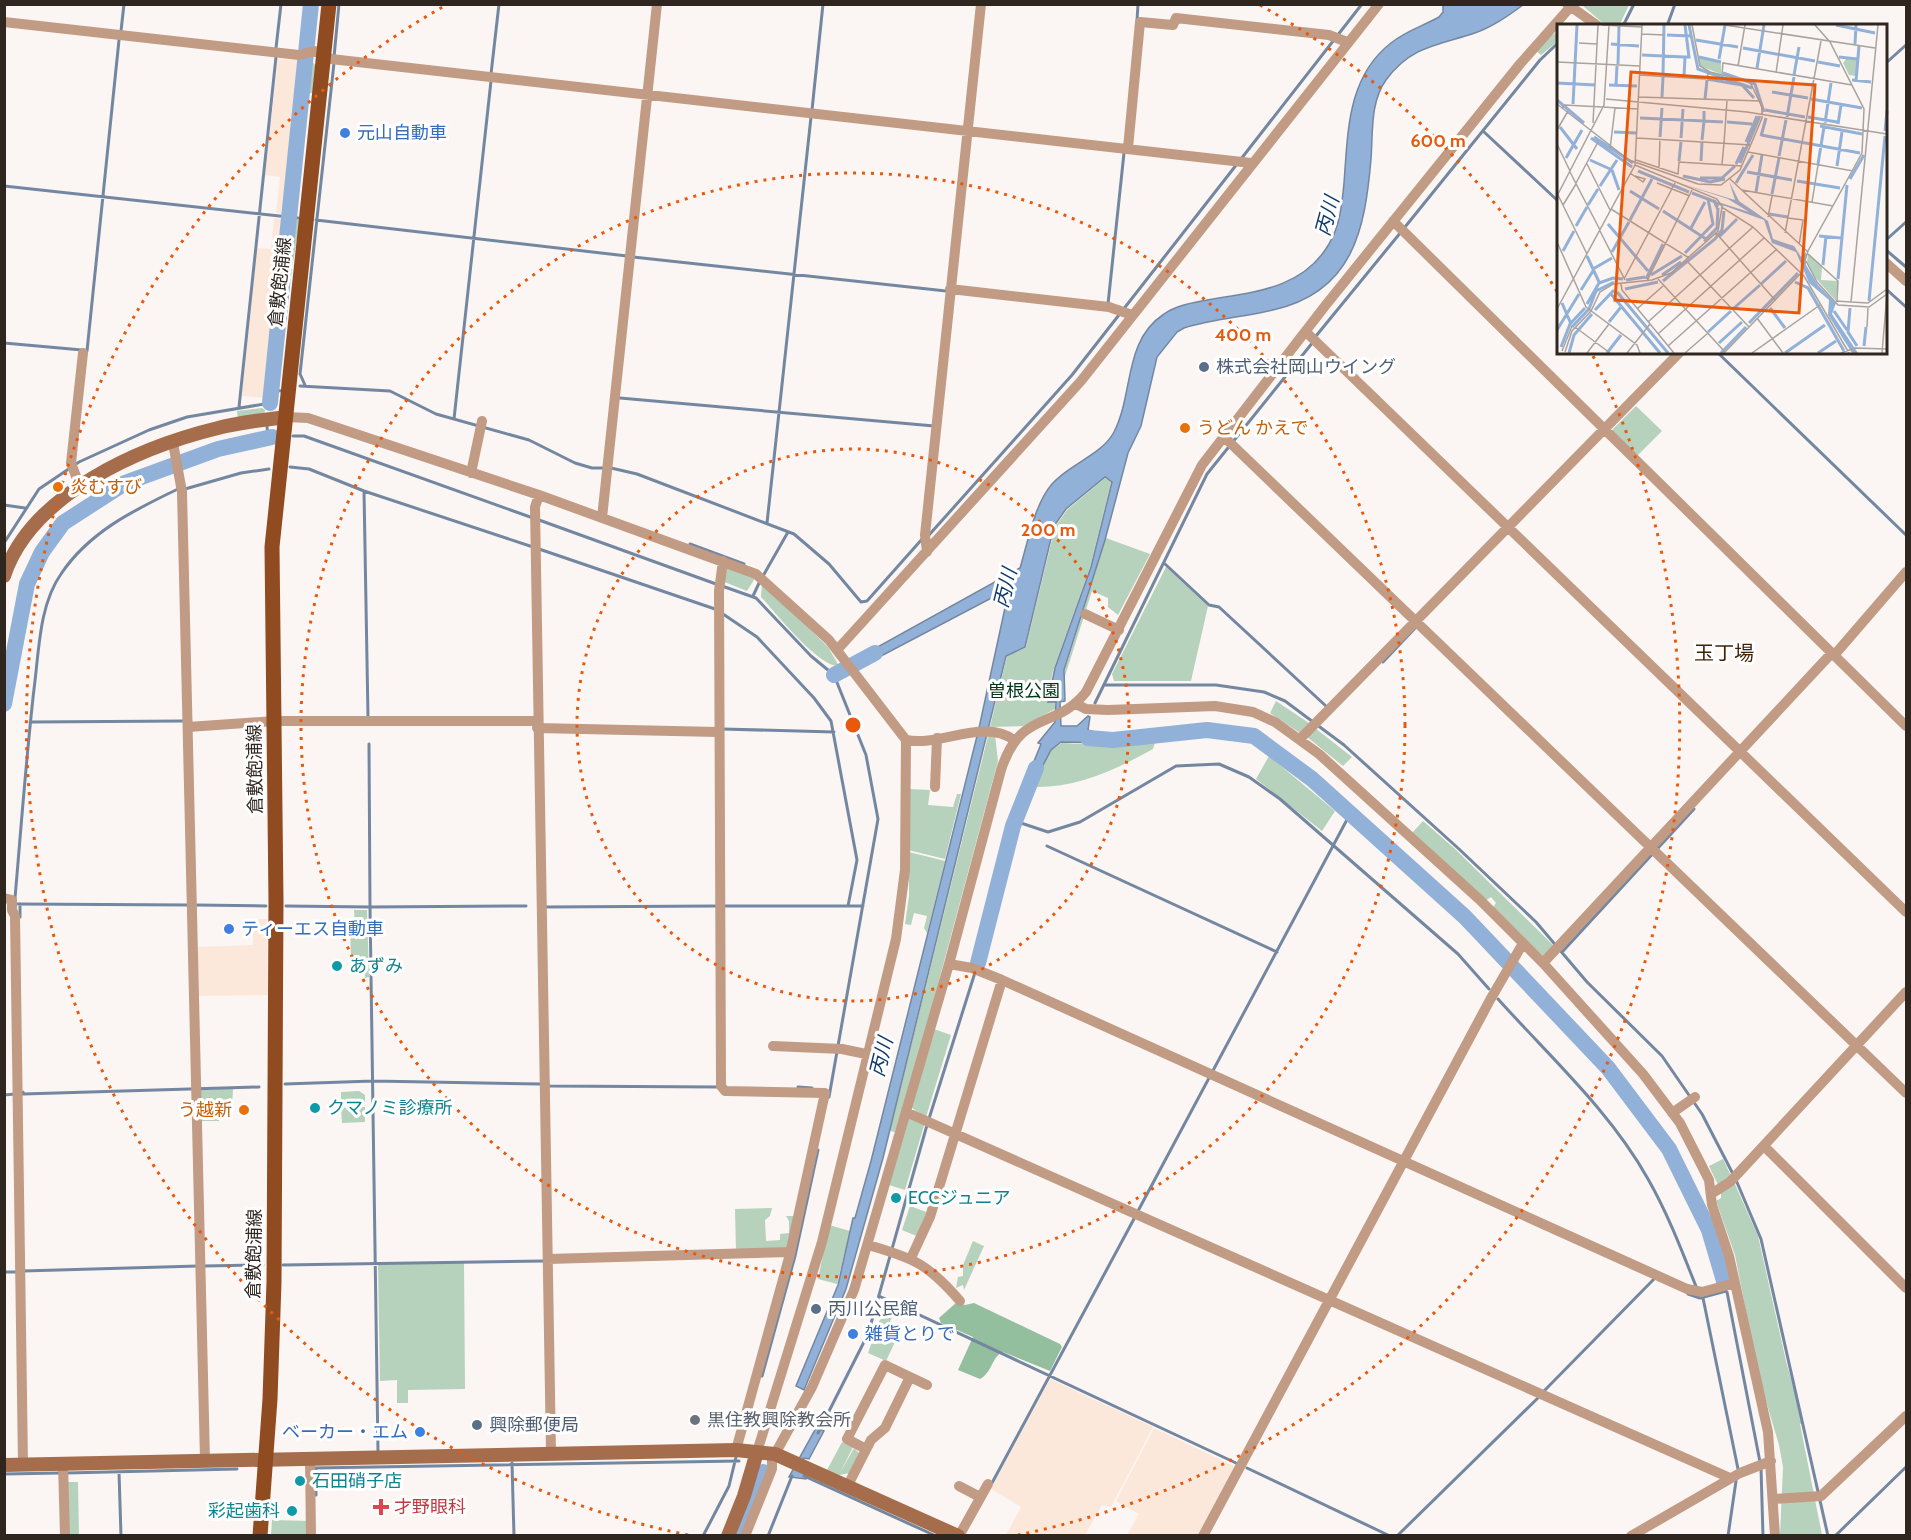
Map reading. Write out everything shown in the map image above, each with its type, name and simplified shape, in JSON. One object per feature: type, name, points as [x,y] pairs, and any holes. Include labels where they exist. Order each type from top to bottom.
[{"type":"main road","name":"倉敷飽浦線","points":[[260,1536],[266,1460],[274,1247],[272,548],[321,56],[329,4]]},
{"type":"street","points":[[602,518],[649,96],[657,4]]},
{"type":"street","points":[[925,542],[981,4]]},
{"type":"street","points":[[837,650],[925,542],[1081,381],[1118,310],[1243,162],[1340,39],[1379,4]]},
{"type":"street","points":[[745,1536],[772,1469],[774,1454],[812,1387],[854,1290],[950,964],[1001,770],[1014,740],[1030,726],[1071,707],[1090,686],[1198,472],[1229,442],[1399,227],[1520,64],[1570,5],[1595,24]]},
{"type":"street","points":[[1125,148],[1140,22],[1175,22],[1176,18],[1340,39]]},
{"type":"street","points":[[4,22],[321,56],[649,96],[1243,162]]},
{"type":"street","points":[[1399,227],[1906,726]]},
{"type":"street","points":[[1887,264],[1906,281]]},
{"type":"street","points":[[953,290],[1118,310]]},
{"type":"street","points":[[1311,337],[1906,912]]},
{"type":"street","points":[[80,487],[72,466],[83,353]]},
{"type":"street","points":[[1300,739],[1678,354]]},
{"type":"street","points":[[4,576],[12,556],[42,515],[80,487],[126,461],[216,428],[285,417],[308,417],[539,495],[723,561],[762,578],[837,650],[906,740],[903,901],[883,996],[866,1054],[822,1242],[748,1484],[728,1536]]},
{"type":"street","points":[[471,473],[482,425]]},
{"type":"street","points":[[1229,442],[1906,1093]]},
{"type":"street","points":[[173,443],[182,492],[204,1460]]},
{"type":"street","points":[[539,495],[535,507],[550,1258],[551,1452]]},
{"type":"street","points":[[723,561],[719,585],[718,732],[722,1087],[725,1091],[825,1093],[790,1255],[736,1450]]},
{"type":"street","points":[[1543,963],[1654,850],[1906,572]]},
{"type":"street","points":[[1085,614],[1119,630]]},
{"type":"street","points":[[1071,707],[1102,710],[1200,705],[1239,710],[1264,716],[1300,739],[1406,831],[1480,900],[1522,945],[1543,963],[1643,1074],[1672,1113],[1706,1169],[1728,1284],[1768,1432],[1764,1463],[1773,1499],[1775,1536]]},
{"type":"street","points":[[188,724],[274,721],[718,732]]},
{"type":"street","points":[[906,740],[992,732],[1007,735],[1014,740]]},
{"type":"street","points":[[935,787],[937,738]]},
{"type":"street","points":[[9,902],[15,915],[16,955],[23,1464]]},
{"type":"street","points":[[1203,1536],[1522,945]]},
{"type":"street","points":[[950,964],[975,969],[1698,1292],[1728,1284]]},
{"type":"street","points":[[911,1258],[930,1217],[1001,982]]},
{"type":"street","points":[[1711,1194],[1766,1148],[1860,1047],[1906,992]]},
{"type":"street","points":[[772,1046],[838,1049],[866,1054]]},
{"type":"street","points":[[1672,1113],[1693,1099]]},
{"type":"street","points":[[906,1112],[929,1120],[953,1135],[1730,1478]]},
{"type":"street","points":[[1766,1148],[1906,1288]]},
{"type":"street","points":[[868,1245],[911,1258],[934,1272],[960,1301]]},
{"type":"street","points":[[550,1258],[790,1255]]},
{"type":"street","points":[[866,1449],[847,1439],[885,1365],[927,1385]]},
{"type":"street","points":[[848,1485],[871,1440],[885,1428],[910,1377]]},
{"type":"street","points":[[1773,1499],[1819,1497],[1906,1416]]},
{"type":"street","points":[[4,1465],[23,1464],[64,1470],[204,1460],[266,1460],[311,1465],[551,1452],[736,1450],[774,1454],[959,1536],[988,1485]]},
{"type":"street","points":[[1631,1536],[1730,1478],[1764,1463]]},
{"type":"street","points":[[311,1465],[311,1536]]},
{"type":"street","points":[[64,1470],[65,1536]]},
{"type":"street","points":[[959,1486],[980,1497]]},
{"type":"shaded area","points":[[278,59],[302,60],[283,214],[276,213],[280,177],[265,175]]},
{"type":"shaded area","points":[[274,218],[283,219],[265,398],[242,396],[257,248],[271,249]]},
{"type":"shaded area","points":[[253,919],[267,919],[268,995],[198,996],[197,947],[253,945]]},
{"type":"shaded area","points":[[1050,1379],[1153,1427],[1111,1507],[1102,1505],[1085,1535],[1006,1535],[1021,1507],[991,1489]]},
{"type":"shaded area","points":[[1154,1428],[1236,1467],[1199,1535],[1127,1535],[1139,1514],[1116,1501]]},
{"type":"green space","points":[[1582,5],[1629,5],[1620,24],[1604,24]]},
{"type":"green space","points":[[1557,32],[1557,42],[1541,55],[1536,51],[1544,41]]},
{"type":"green space","points":[[311,60],[316,66],[314,93],[306,93]]},
{"type":"green space","points":[[293,219],[300,220],[293,263],[289,261]]},
{"type":"green space","points":[[1636,406],[1662,431],[1636,457],[1610,432]]},
{"type":"green space","points":[[262,408],[265,410],[264,415],[238,420],[237,411]]},
{"type":"green space","name":"曽根公園","points":[[1105,478],[1111,482],[1090,567],[1053,671],[1047,702],[1055,702],[1055,709],[1023,726],[990,727],[1007,656],[1026,647],[1055,527],[1067,510]]},
{"type":"green space","points":[[1106,538],[1150,554],[1118,615],[1108,607],[1108,598],[1092,591],[1065,676]]},
{"type":"green space","points":[[725,566],[755,578],[747,591],[722,581]]},
{"type":"green space","points":[[1166,567],[1208,606],[1191,681],[1114,681],[1112,674]]},
{"type":"green space","points":[[762,583],[828,647],[839,666],[820,658],[787,626],[761,597]]},
{"type":"green space","points":[[1276,701],[1309,723],[1300,733],[1270,713]]},
{"type":"green space","points":[[1315,728],[1352,757],[1343,766],[1307,737]]},
{"type":"green space","points":[[995,735],[998,761],[928,1021],[895,1132],[890,1131],[988,736]]},
{"type":"green space","points":[[1156,740],[1153,749],[1095,776],[1049,787],[1033,787],[1051,750],[1062,743],[1103,745]]},
{"type":"green space","points":[[1269,756],[1335,811],[1322,831],[1256,779]]},
{"type":"green space","points":[[909,789],[930,790],[928,805],[953,807],[957,794],[961,794],[945,859],[908,850]]},
{"type":"green space","points":[[1423,821],[1454,848],[1555,947],[1543,956],[1493,907],[1496,903],[1491,897],[1485,901],[1412,833]]},
{"type":"green space","points":[[909,852],[945,861],[927,933],[924,928],[927,916],[914,913],[911,925],[905,924],[909,896]]},
{"type":"green space","points":[[354,910],[367,910],[369,977],[365,978],[364,960],[351,960],[350,924],[355,924]]},
{"type":"green space","points":[[934,1029],[951,1035],[926,1117],[912,1108]]},
{"type":"green space","points":[[198,1089],[233,1089],[232,1108],[219,1108],[219,1121],[200,1121]]},
{"type":"green space","points":[[359,1091],[365,1095],[365,1104],[341,1105],[341,1092]]},
{"type":"green space","points":[[365,1107],[365,1122],[342,1123],[341,1108]]},
{"type":"green space","points":[[909,1118],[925,1122],[905,1190],[889,1185]]},
{"type":"green space","points":[[1723,1159],[1731,1176],[1718,1185],[1709,1166]]},
{"type":"green space","points":[[1734,1182],[1758,1236],[1786,1361],[1803,1423],[1800,1424],[1822,1535],[1780,1535],[1783,1467],[1779,1445],[1759,1377],[1735,1255],[1716,1201],[1721,1198],[1721,1192]]},
{"type":"green space","points":[[910,1206],[929,1213],[919,1237],[902,1230]]},
{"type":"green space","points":[[772,1208],[770,1216],[765,1220],[766,1241],[780,1240],[780,1234],[789,1233],[789,1221],[786,1216],[796,1216],[789,1250],[736,1251],[735,1209]]},
{"type":"green space","points":[[829,1225],[850,1231],[837,1284],[818,1279]]},
{"type":"green space","points":[[973,1241],[984,1246],[964,1290],[963,1285],[956,1288],[958,1277],[963,1276],[963,1265]]},
{"type":"green space","points":[[464,1263],[465,1389],[408,1390],[408,1403],[397,1403],[397,1380],[380,1381],[378,1264]]},
{"type":"green space","points":[[957,1302],[965,1305],[974,1303],[1060,1344],[1062,1347],[1050,1371],[1003,1352],[996,1357],[987,1373],[980,1379],[958,1370],[973,1337],[941,1323],[939,1318]]},
{"type":"green space","points":[[885,1305],[895,1310],[884,1336],[895,1342],[886,1361],[868,1353]]},
{"type":"green space","points":[[842,1442],[853,1447],[840,1473],[854,1448],[860,1454],[850,1473],[839,1475],[827,1470]]},
{"type":"green space","points":[[68,1482],[78,1482],[79,1535],[69,1535]]},
{"type":"green space","points":[[272,1520],[310,1521],[310,1535],[271,1536]]},
{"type":"water","points":[[1443,5],[1523,5],[1486,28],[1415,54],[1405,60],[1386,80],[1375,108],[1364,210],[1350,254],[1338,273],[1321,289],[1300,301],[1273,310],[1184,328],[1177,332],[1157,357],[1141,426],[1128,453],[1105,540],[1064,670],[1065,701],[1060,702],[1061,726],[1077,726],[1088,716],[1090,717],[1088,730],[1110,737],[1110,743],[1061,742],[1051,750],[1031,788],[1024,786],[1041,744],[1038,743],[1055,722],[1056,702],[1048,702],[1055,668],[1091,567],[1112,482],[1105,477],[1066,509],[1054,526],[1025,647],[1006,656],[883,1158],[846,1289],[804,1390],[796,1386],[838,1285],[853,1218],[855,1218],[871,1161],[979,728],[1008,594],[999,594],[864,665],[857,666],[854,660],[1020,568],[1032,524],[1052,484],[1102,447],[1114,432],[1120,417],[1135,353],[1151,325],[1164,314],[1179,306],[1276,286],[1306,271],[1318,259],[1333,237],[1338,222],[1352,107],[1366,72],[1391,43],[1439,17],[1443,12]]},
{"type":"water","points":[[816,1428],[824,1431],[809,1459],[804,1458],[799,1471],[808,1475],[806,1479],[789,1477]]},
{"type":"waterway","points":[[121,31],[124,4]]},
{"type":"waterway","points":[[276,48],[281,4]]},
{"type":"waterway","points":[[270,403],[311,4]]},
{"type":"waterway","points":[[334,57],[339,4]]},
{"type":"waterway","points":[[491,74],[499,4]]},
{"type":"waterway","points":[[812,110],[823,4]]},
{"type":"waterway","points":[[1137,21],[1138,4]]},
{"type":"waterway","points":[[1241,159],[1362,4]]},
{"type":"waterway","points":[[1624,24],[1634,4]]},
{"type":"waterway","points":[[1668,24],[1675,4]]},
{"type":"waterway","points":[[87,351],[119,40]]},
{"type":"waterway","points":[[1405,227],[1540,60],[1557,44]]},
{"type":"waterway","points":[[1887,62],[1906,45]]},
{"type":"waterway","points":[[239,407],[276,57]]},
{"type":"waterway","points":[[305,385],[300,374],[334,63]]},
{"type":"waterway","points":[[454,419],[491,81]]},
{"type":"waterway","points":[[767,523],[811,117]]},
{"type":"waterway","points":[[1483,131],[1557,200]]},
{"type":"waterway","points":[[1108,304],[1124,153]]},
{"type":"waterway","points":[[929,535],[1072,375],[1237,164]]},
{"type":"waterway","points":[[4,186],[298,218]]},
{"type":"waterway","points":[[316,220],[627,256]]},
{"type":"waterway","points":[[1887,239],[1906,222]]},
{"type":"waterway","points":[[1316,336],[1401,232]]},
{"type":"waterway","points":[[1887,251],[1906,267]]},
{"type":"waterway","points":[[633,257],[946,291]]},
{"type":"waterway","points":[[1887,290],[1906,307]]},
{"type":"waterway","points":[[1095,703],[1207,474],[1313,342]]},
{"type":"waterway","points":[[4,343],[82,350]]},
{"type":"waterway","points":[[1719,354],[1906,535]]},
{"type":"waterway","points":[[300,386],[390,391],[436,414],[529,440],[575,463],[592,468],[604,468]]},
{"type":"waterway","points":[[272,390],[282,391]]},
{"type":"waterway","points":[[620,398],[934,426]]},
{"type":"waterway","points":[[4,543],[39,489],[79,462],[149,430],[187,417],[270,403]]},
{"type":"waterway","points":[[267,426],[268,438]]},
{"type":"waterway","points":[[293,436],[304,436],[533,518]]},
{"type":"waterway","points":[[4,704],[27,584],[42,552],[63,523],[125,483],[218,449],[272,437]]},
{"type":"waterway","points":[[290,467],[309,469],[364,491],[533,547]]},
{"type":"waterway","points":[[611,468],[637,474],[794,534],[829,564],[861,602],[867,601],[923,538]]},
{"type":"waterway","points":[[185,489],[241,473],[269,469]]},
{"type":"waterway","points":[[15,898],[28,741],[41,629],[48,600],[61,574],[72,559],[99,534],[129,514],[178,489]]},
{"type":"waterway","points":[[364,491],[368,717]]},
{"type":"waterway","points":[[4,505],[25,508]]},
{"type":"waterway","points":[[539,520],[716,584]]},
{"type":"waterway","points":[[763,576],[788,532]]},
{"type":"waterway","points":[[690,544],[744,564]]},
{"type":"waterway","points":[[539,549],[715,609]]},
{"type":"waterway","points":[[1165,564],[1209,605],[1219,607],[1327,707]]},
{"type":"waterway","points":[[753,596],[760,581]]},
{"type":"waterway","points":[[722,586],[756,598],[811,656],[834,675],[866,755],[878,819],[829,1097]]},
{"type":"waterway","points":[[723,614],[757,637],[814,698],[831,721],[857,860],[848,906]]},
{"type":"waterway","points":[[1383,662],[1418,625]]},
{"type":"waterway","points":[[834,675],[875,653]]},
{"type":"waterway","points":[[1104,685],[1216,685],[1264,692],[1285,701],[1344,745],[1536,922],[1587,982],[1662,1056],[1702,1114],[1733,1174]]},
{"type":"waterway","points":[[30,722],[184,721]]},
{"type":"waterway","points":[[722,729],[834,732]]},
{"type":"waterway","points":[[1088,738],[1113,740],[1207,730],[1254,736],[1312,779],[1465,917],[1608,1068],[1669,1149],[1709,1230],[1724,1281]]},
{"type":"waterway","points":[[369,744],[370,907],[526,906]]},
{"type":"waterway","points":[[1015,821],[1048,832],[1080,822],[1176,766],[1219,764],[1249,777],[1280,799],[1458,954],[1489,989]]},
{"type":"waterway","points":[[978,963],[1013,826],[1036,768]]},
{"type":"waterway","points":[[1563,951],[1694,809]]},
{"type":"waterway","points":[[1138,1211],[1350,814]]},
{"type":"waterway","points":[[1047,846],[1277,952]]},
{"type":"waterway","points":[[18,904],[189,905]]},
{"type":"waterway","points":[[20,904],[20,917]]},
{"type":"waterway","points":[[195,905],[266,906]]},
{"type":"waterway","points":[[286,906],[370,907],[378,1452]]},
{"type":"waterway","points":[[544,907],[717,906]]},
{"type":"waterway","points":[[724,906],[863,906]]},
{"type":"waterway","points":[[818,1433],[868,1334],[927,1125],[978,963]]},
{"type":"waterway","points":[[1498,999],[1598,1107],[1633,1154],[1662,1206],[1697,1289]]},
{"type":"waterway","points":[[285,1084],[373,1081],[540,1084]]},
{"type":"waterway","points":[[548,1083],[548,1086],[719,1087]]},
{"type":"waterway","points":[[23,1092],[23,1094],[259,1087]]},
{"type":"waterway","points":[[798,1087],[812,1088]]},
{"type":"waterway","points":[[4,1095],[15,1094]]},
{"type":"waterway","points":[[762,1376],[795,1256],[818,1150]]},
{"type":"waterway","points":[[1736,1180],[1761,1239],[1828,1536]]},
{"type":"waterway","points":[[992,1483],[1135,1217]]},
{"type":"waterway","points":[[283,1265],[544,1261]]},
{"type":"waterway","points":[[204,1266],[263,1265]]},
{"type":"waterway","points":[[23,1271],[198,1266]]},
{"type":"waterway","points":[[4,1272],[18,1272]]},
{"type":"waterway","points":[[1544,1391],[1654,1279]]},
{"type":"waterway","points":[[1688,1294],[1700,1298],[1726,1291]]},
{"type":"waterway","points":[[1727,1292],[1760,1462]]},
{"type":"waterway","points":[[879,1296],[1236,1463]]},
{"type":"waterway","points":[[1703,1298],[1738,1469]]},
{"type":"waterway","points":[[1397,1536],[1540,1396]]},
{"type":"waterway","points":[[703,1536],[729,1486],[736,1457]]},
{"type":"waterway","points":[[313,1468],[739,1461]]},
{"type":"waterway","points":[[512,1463],[514,1536]]},
{"type":"waterway","points":[[1835,1536],[1906,1467]]},
{"type":"waterway","points":[[316,1468],[316,1495]]},
{"type":"waterway","points":[[1247,1468],[1390,1536]]},
{"type":"waterway","points":[[1761,1468],[1763,1536]]},
{"type":"waterway","points":[[66,1473],[237,1469]]},
{"type":"waterway","points":[[119,1472],[121,1536]]},
{"type":"waterway","name":"丙川","points":[[738,1536],[763,1472]]},
{"type":"waterway","points":[[4,1474],[60,1473]]},
{"type":"waterway","points":[[768,1536],[792,1476]]},
{"type":"waterway","points":[[804,1476],[936,1536]]},
{"type":"waterway","points":[[1728,1536],[1736,1481]]},
{"type":"place","name":"元山自動車","points":[[345,133]]},
{"type":"place","name":"株式会社岡山ウイング","points":[[1204,367]]},
{"type":"place","name":"うどん かえで","points":[[1185,428]]},
{"type":"place","name":"炎むすび","points":[[58,487]]},
{"type":"place","name":"ティーエス自動車","points":[[229,929]]},
{"type":"place","name":"あずみ","points":[[337,966]]},
{"type":"place","name":"クマノミ診療所","points":[[315,1108]]},
{"type":"place","name":"う越新","points":[[244,1110]]},
{"type":"place","name":"ECCジュニア","points":[[896,1198]]},
{"type":"place","name":"丙川公民館","points":[[816,1309]]},
{"type":"place","name":"雑貨とりで","points":[[853,1334]]},
{"type":"place","name":"黒住教興除教会所","points":[[695,1420]]},
{"type":"place","name":"興除郵便局","points":[[477,1425]]},
{"type":"place","name":"ベーカー・エム","points":[[420,1432]]},
{"type":"place","name":"石田硝子店","points":[[300,1481]]},
{"type":"place","name":"才野眼科","points":[[381,1507]]},
{"type":"place","name":"彩起歯科","points":[[292,1511]]},
{"type":"district","name":"玉丁場","points":[[1724,653]]}]
